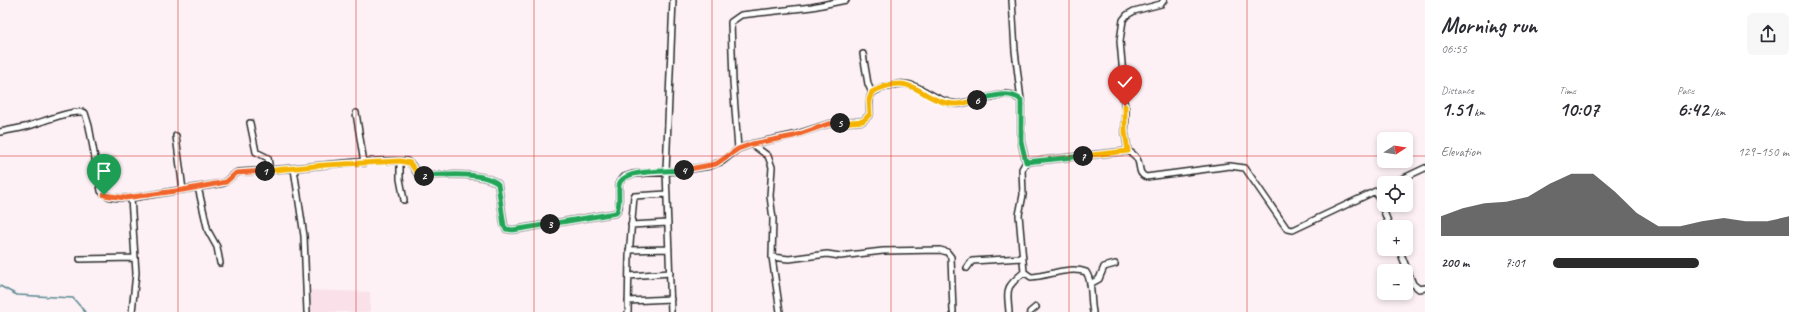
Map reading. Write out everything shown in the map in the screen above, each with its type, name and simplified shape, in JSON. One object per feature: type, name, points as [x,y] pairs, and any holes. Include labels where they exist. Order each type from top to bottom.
[{"type":"street","points":[[671,312],[666,171],[673,0]]},
{"type":"street","points":[[738,149],[733,82],[731,22],[741,15],[812,7],[846,0]]},
{"type":"street","points":[[1012,0],[1014,51],[1021,100],[1021,141],[1026,162],[1022,169],[1023,195],[1019,215],[1024,272],[1031,277],[1081,270],[1086,272],[1090,280],[1090,302],[1093,312]]},
{"type":"street","points":[[1128,151],[1125,132],[1126,110],[1122,94],[1123,75],[1120,41],[1123,20],[1127,15],[1134,11],[1161,4],[1164,0]]},
{"type":"street","points":[[863,54],[868,84],[872,92]]},
{"type":"street","points":[[0,132],[24,128],[60,116],[78,112],[85,113],[89,126],[101,191],[104,195],[131,198],[226,182],[236,173],[400,161],[410,163],[416,172],[422,176],[476,176],[495,181],[498,184],[504,226],[509,230],[616,213],[619,207],[619,183],[624,177],[633,174],[716,164],[738,149],[752,144],[794,136],[828,124],[863,121],[870,114],[869,100],[872,92],[881,88],[906,84],[936,99],[951,104],[958,104],[1005,94],[1013,95],[1021,100]]},
{"type":"street","points":[[356,113],[364,163]]},
{"type":"street","points":[[250,123],[255,150],[258,154],[268,158],[270,171]]},
{"type":"street","points":[[176,136],[183,190]]},
{"type":"street","points":[[752,144],[768,156],[772,167],[770,196],[773,219],[772,257],[780,312]]},
{"type":"street","points":[[1026,162],[1128,151],[1135,154],[1138,158],[1140,171],[1143,176],[1146,177],[1230,166],[1245,168],[1289,230],[1296,229],[1376,191],[1387,220]]},
{"type":"street","points":[[400,161],[400,179],[404,200]]},
{"type":"street","points":[[1408,176],[1425,168]]},
{"type":"street","points":[[294,169],[304,236],[308,312]]},
{"type":"street","points":[[198,187],[208,231],[217,247],[220,263]]},
{"type":"street","points":[[628,312],[629,250],[634,196],[667,194]]},
{"type":"street","points":[[131,198],[136,273],[132,312]]},
{"type":"street","points":[[631,225],[668,223]]},
{"type":"street","points":[[629,250],[669,248]]},
{"type":"street","points":[[772,257],[789,259],[827,254],[840,256],[883,252],[940,250],[946,252],[951,257],[953,312]]},
{"type":"street","points":[[1402,256],[1413,284],[1419,289],[1425,288]]},
{"type":"street","points":[[80,259],[135,258]]},
{"type":"street","points":[[967,268],[972,262],[1022,258]]},
{"type":"street","points":[[1090,284],[1098,279],[1102,269],[1115,264]]},
{"type":"street","points":[[1009,312],[1008,287],[1024,272]]},
{"type":"street","points":[[629,276],[670,273]]},
{"type":"street","points":[[628,301],[671,298]]},
{"type":"street","points":[[1030,312],[1036,307]]},
{"type":"shaded area","points":[[305,290],[370,292],[370,312],[307,312]]},
{"type":"waterway","points":[[0,286],[17,295],[73,298],[85,312]]},
{"type":"route","points":[[104,195],[125,198],[183,190],[226,182],[236,173],[240,172],[270,171],[325,165],[407,161],[412,165],[416,172],[422,176],[462,175],[488,178],[495,181],[498,184],[504,226],[506,229],[513,230],[616,213],[619,207],[619,183],[624,177],[633,174],[677,171],[710,166],[723,161],[738,149],[752,144],[794,136],[828,124],[863,121],[870,114],[869,100],[872,92],[881,88],[900,84],[911,85],[936,99],[951,104],[958,104],[1005,94],[1017,97],[1021,100],[1022,107],[1021,141],[1026,162],[1128,151],[1125,132],[1125,106]]}]
